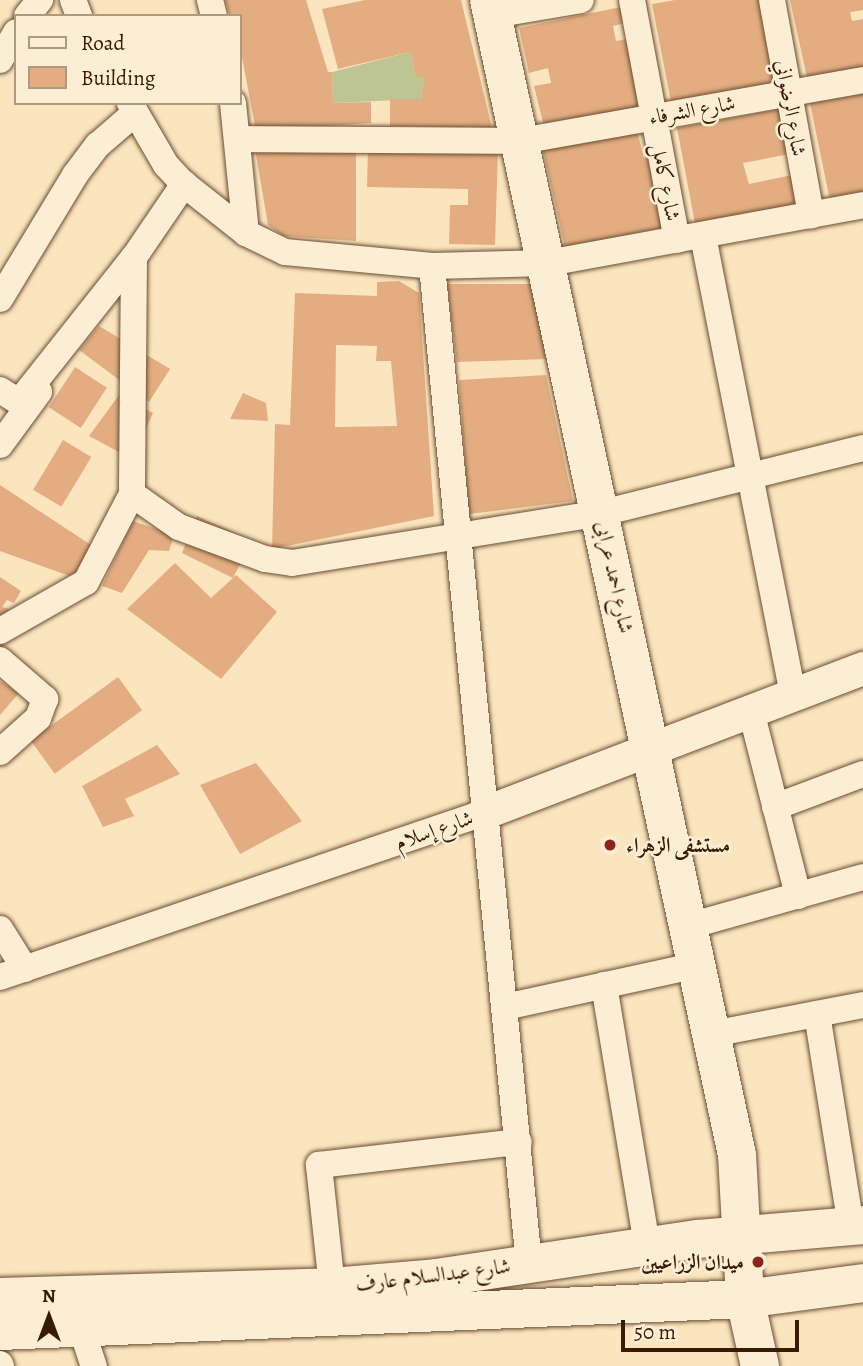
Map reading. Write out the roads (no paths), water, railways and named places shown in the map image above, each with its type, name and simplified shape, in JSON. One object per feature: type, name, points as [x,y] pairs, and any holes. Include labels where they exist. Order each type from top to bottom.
[{"type":"main road","name":"شارع احمد عرابى","points":[[491,8],[602,513],[737,1155],[745,1299],[760,1366]]},
{"type":"main road","name":"شارع احمد عرابى","points":[[737,1155],[760,1194],[789,1228]]},
{"type":"main road","name":"شارع عبدالسلام عارف","points":[[0,1297],[332,1287],[529,1264],[789,1228],[857,1225]]},
{"type":"main road","name":"شارع عبدالسلام عارف","points":[[0,1331],[82,1330],[745,1299],[863,1283]]},
{"type":"street","points":[[29,14],[40,0]]},
{"type":"street","points":[[491,8],[581,0]]},
{"type":"street","name":"شارع كامل","points":[[632,0],[653,117],[690,238],[751,476],[793,695]]},
{"type":"street","name":"شارع الرضواني","points":[[772,0],[811,215]]},
{"type":"street","points":[[0,60],[14,36]]},
{"type":"street","name":"شارع الشرفاء","points":[[238,139],[521,141],[863,80]]},
{"type":"street","points":[[233,105],[246,233]]},
{"type":"street","points":[[0,299],[75,176],[98,145],[133,108],[166,165],[184,184],[246,233],[285,251],[432,266],[548,263],[863,205]]},
{"type":"street","points":[[0,445],[184,184]]},
{"type":"street","points":[[0,390],[19,402],[134,257]]},
{"type":"street","points":[[0,631],[86,582],[132,494],[134,257]]},
{"type":"street","points":[[432,266],[455,533],[519,1142],[529,1264]]},
{"type":"street","points":[[132,494],[179,527],[265,559],[292,563],[455,533],[602,513],[863,448]]},
{"type":"street","points":[[0,660],[45,699],[38,718],[0,752]]},
{"type":"street","name":"شارع إسلام","points":[[12,973],[483,813],[863,668]]},
{"type":"street","points":[[751,712],[798,896]]},
{"type":"street","points":[[775,807],[863,774]]},
{"type":"street","points":[[689,926],[863,877]]},
{"type":"street","points":[[0,929],[12,973]]},
{"type":"street","points":[[505,1007],[697,965]]},
{"type":"street","points":[[604,985],[647,1246]]},
{"type":"street","points":[[712,1034],[863,1005]]},
{"type":"street","points":[[817,1014],[857,1225]]},
{"type":"street","points":[[332,1287],[319,1165],[519,1142]]},
{"type":"street","points":[[82,1330],[94,1366]]},
{"type":"place","name":"مستشفى الزهراء","points":[[610,845]]},
{"type":"place","name":"ميدان الزراعيين","points":[[758,1262]]}]
